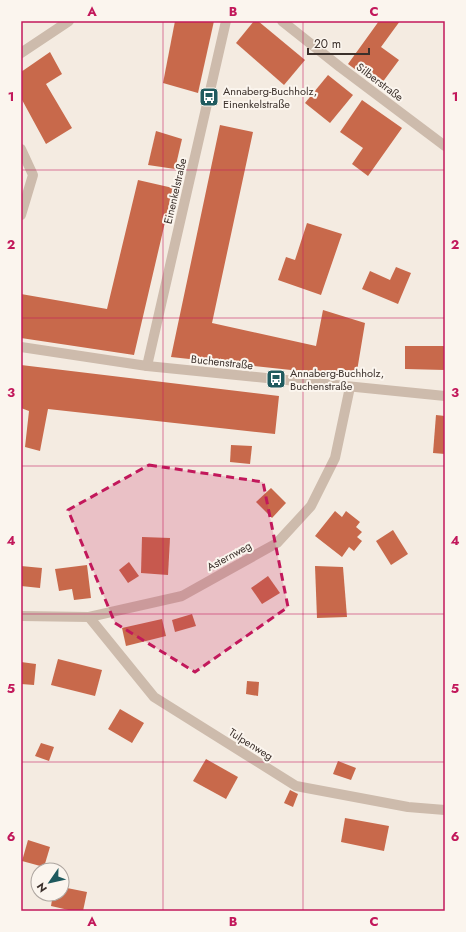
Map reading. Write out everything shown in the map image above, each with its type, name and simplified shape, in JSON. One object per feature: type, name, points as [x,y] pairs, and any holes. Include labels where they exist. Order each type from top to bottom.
[{"type":"street","points":[[21,53],[69,21]]},
{"type":"street","name":"Einenkelstraße","points":[[147,366],[226,21]]},
{"type":"street","name":"Silberstraße","points":[[282,21],[340,67],[445,146]]},
{"type":"street","points":[[21,149],[33,175],[21,215]]},
{"type":"street","name":"Buchenstraße","points":[[21,347],[147,366],[445,396]]},
{"type":"street","name":"Asternweg","points":[[21,616],[89,617],[182,596],[277,543],[311,506],[335,458],[350,387]]},
{"type":"street","name":"Tulpenweg","points":[[89,617],[154,697],[296,786],[408,807],[445,810]]},
{"type":"highlighted area","points":[[149,465],[263,482],[288,607],[195,672],[115,623],[68,510]]},
{"type":"building","points":[[175,21],[214,21],[198,93],[163,83]]},
{"type":"building","points":[[254,21],[258,21],[305,60],[284,85],[236,43]]},
{"type":"building","points":[[379,21],[400,21],[381,47],[399,60],[379,87],[348,64]]},
{"type":"building","points":[[50,52],[62,74],[46,84],[72,128],[46,144],[21,98],[21,72]]},
{"type":"building","points":[[328,75],[353,95],[330,123],[305,103]]},
{"type":"building","points":[[362,100],[402,128],[368,176],[352,164],[363,148],[340,132]]},
{"type":"building","points":[[220,125],[253,132],[212,323],[316,346],[323,310],[365,323],[356,377],[171,357]]},
{"type":"building","points":[[156,131],[182,139],[175,169],[148,165]]},
{"type":"building","points":[[138,180],[173,188],[134,355],[21,338],[21,294],[107,309]]},
{"type":"building","points":[[307,223],[342,234],[321,295],[278,280],[286,257],[295,260]]},
{"type":"building","points":[[396,267],[411,273],[398,304],[362,289],[370,271],[390,280]]},
{"type":"building","points":[[405,346],[445,346],[445,370],[405,369]]},
{"type":"building","points":[[21,365],[279,396],[275,434],[48,409],[40,451],[25,447],[29,411],[21,408]]},
{"type":"building","points":[[436,415],[445,416],[445,454],[433,453]]},
{"type":"building","points":[[231,445],[252,446],[250,464],[230,462]]},
{"type":"building","points":[[271,488],[286,503],[272,518],[256,502]]},
{"type":"building","points":[[335,511],[342,517],[346,511],[360,522],[356,527],[362,532],[357,537],[362,541],[354,551],[349,547],[342,557],[315,536]]},
{"type":"building","points":[[393,530],[408,554],[391,565],[376,541]]},
{"type":"building","points":[[142,537],[170,538],[168,575],[141,573]]},
{"type":"building","points":[[129,562],[139,576],[128,583],[119,570]]},
{"type":"building","points":[[87,565],[91,598],[74,600],[72,589],[59,591],[55,569]]},
{"type":"building","points":[[21,566],[42,568],[40,588],[21,586]]},
{"type":"building","points":[[315,566],[343,567],[347,617],[317,618]]},
{"type":"building","points":[[268,576],[280,593],[262,604],[251,588]]},
{"type":"building","points":[[192,614],[196,626],[175,632],[172,620]]},
{"type":"building","points":[[162,619],[166,636],[126,646],[122,628]]},
{"type":"building","points":[[58,659],[102,670],[95,696],[51,685]]},
{"type":"building","points":[[21,662],[36,664],[34,685],[21,684]]},
{"type":"building","points":[[247,681],[259,682],[258,696],[246,694]]},
{"type":"building","points":[[120,709],[144,723],[132,743],[108,729]]},
{"type":"building","points":[[41,743],[54,747],[49,761],[35,756]]},
{"type":"building","points":[[206,759],[238,777],[226,799],[193,781]]},
{"type":"building","points":[[338,761],[356,768],[351,780],[333,774]]},
{"type":"building","points":[[290,790],[298,794],[293,807],[284,803]]},
{"type":"building","points":[[345,818],[389,826],[384,851],[341,842]]},
{"type":"building","points":[[28,840],[50,847],[46,862],[30,863],[22,861]]},
{"type":"building","points":[[70,889],[87,892],[83,911],[73,911],[51,906],[52,902],[70,902]]},
{"type":"place","name":"Annaberg-Buchholz, Einenkelstraße","points":[[209,97]]},
{"type":"place","name":"Annaberg-Buchholz, Buchenstraße","points":[[276,379]]}]
